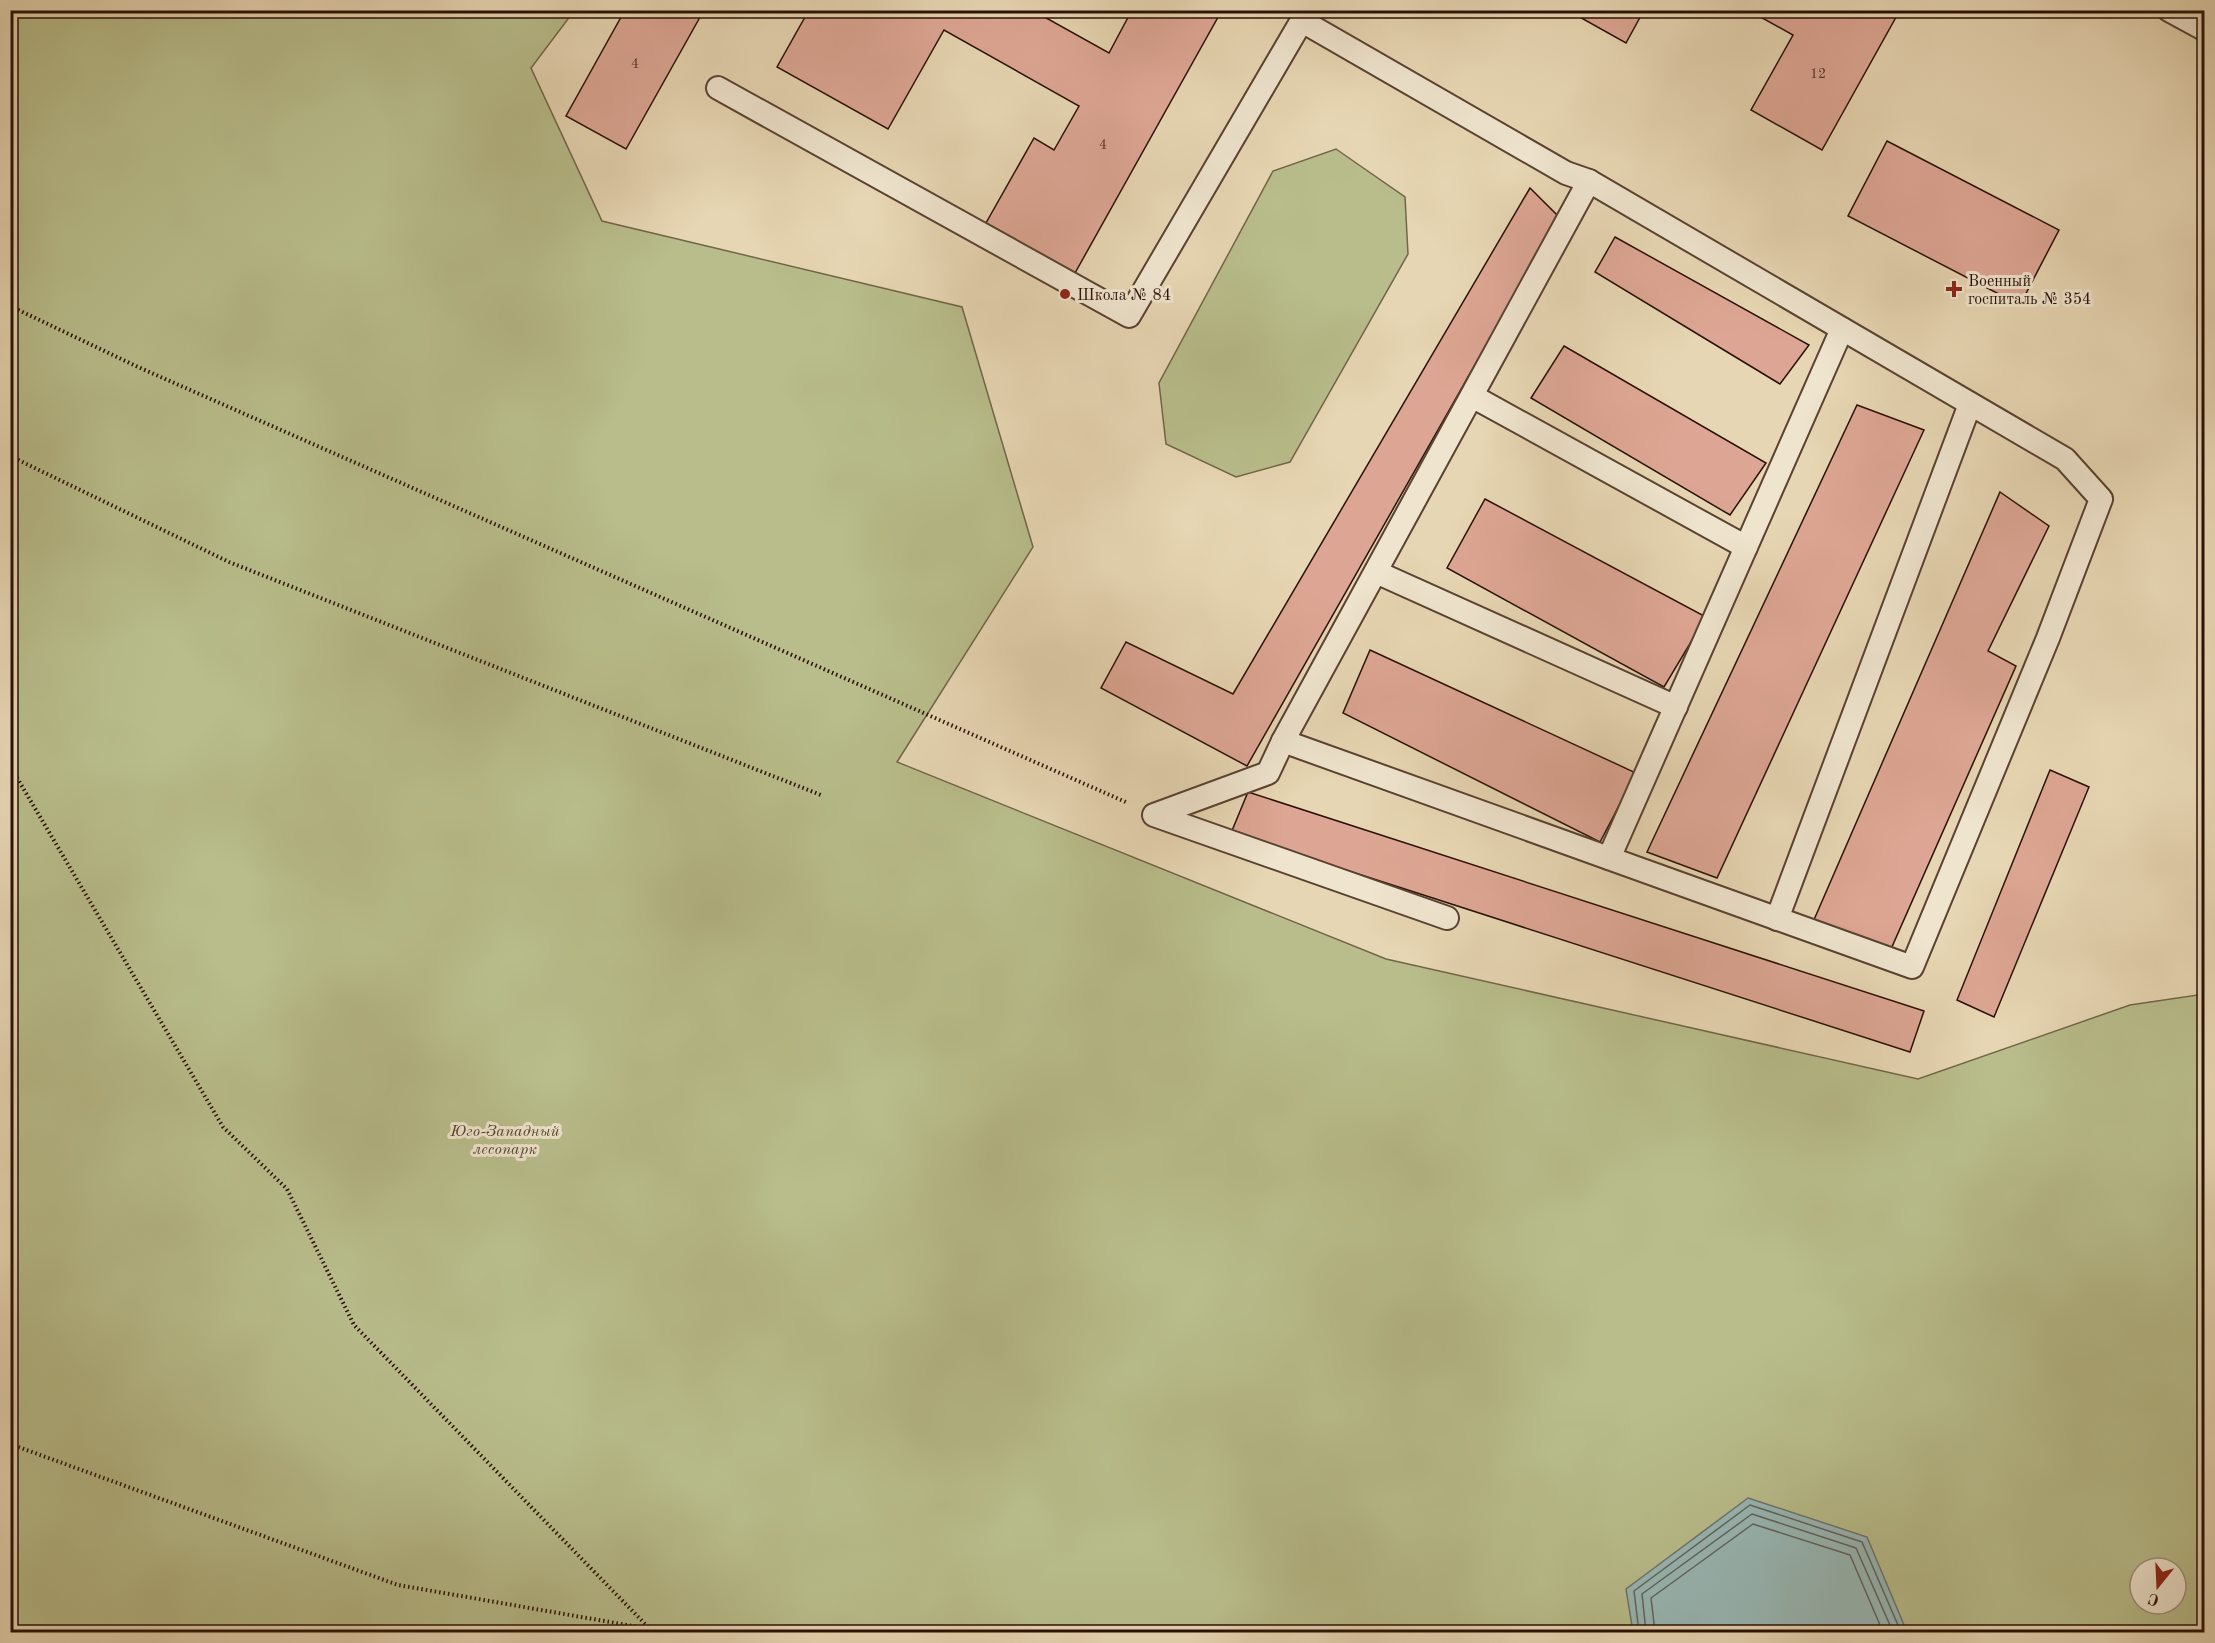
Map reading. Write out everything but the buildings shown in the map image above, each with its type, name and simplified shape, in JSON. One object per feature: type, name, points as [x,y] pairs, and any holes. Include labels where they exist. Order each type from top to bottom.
[{"type":"lane","points":[[2169,10],[2205,29]]},
{"type":"lane","points":[[718,88],[1129,316],[1305,16],[1566,173],[1589,181],[2065,459],[2102,499],[2048,638],[1912,967],[1283,741]]},
{"type":"lane","points":[[1154,815],[1268,773],[1283,741],[1589,181]]},
{"type":"lane","points":[[1609,858],[1842,329]]},
{"type":"lane","points":[[1472,396],[1746,547]]},
{"type":"lane","points":[[1777,919],[1970,404]]},
{"type":"lane","points":[[1376,572],[1676,707]]},
{"type":"lane","points":[[1154,815],[1447,918]]},
{"type":"path","points":[[10,306],[138,367],[1154,815]]},
{"type":"path","points":[[10,456],[230,562],[821,795]]},
{"type":"path","points":[[10,766],[223,1127],[287,1189],[354,1325],[650,1629]]},
{"type":"path","points":[[10,1444],[398,1585],[657,1632]]},
{"type":"green space","name":"Юго-Западный лесопарк","points":[[11,11],[574,11],[531,68],[602,221],[962,307],[1033,547],[897,762],[1386,959],[1918,1079],[2130,1005],[2204,994],[2204,1632],[11,1632]]},
{"type":"green space","points":[[1336,149],[1405,197],[1408,254],[1290,462],[1236,477],[1166,444],[1159,383],[1273,171]]},
{"type":"water","points":[[1748,1498],[1867,1537],[1907,1632],[1633,1632],[1626,1589]]},
{"type":"place","name":"Военный госпиталь № 354","points":[[1954,289]]},
{"type":"place","name":"Школа № 84","points":[[1065,294]]}]
